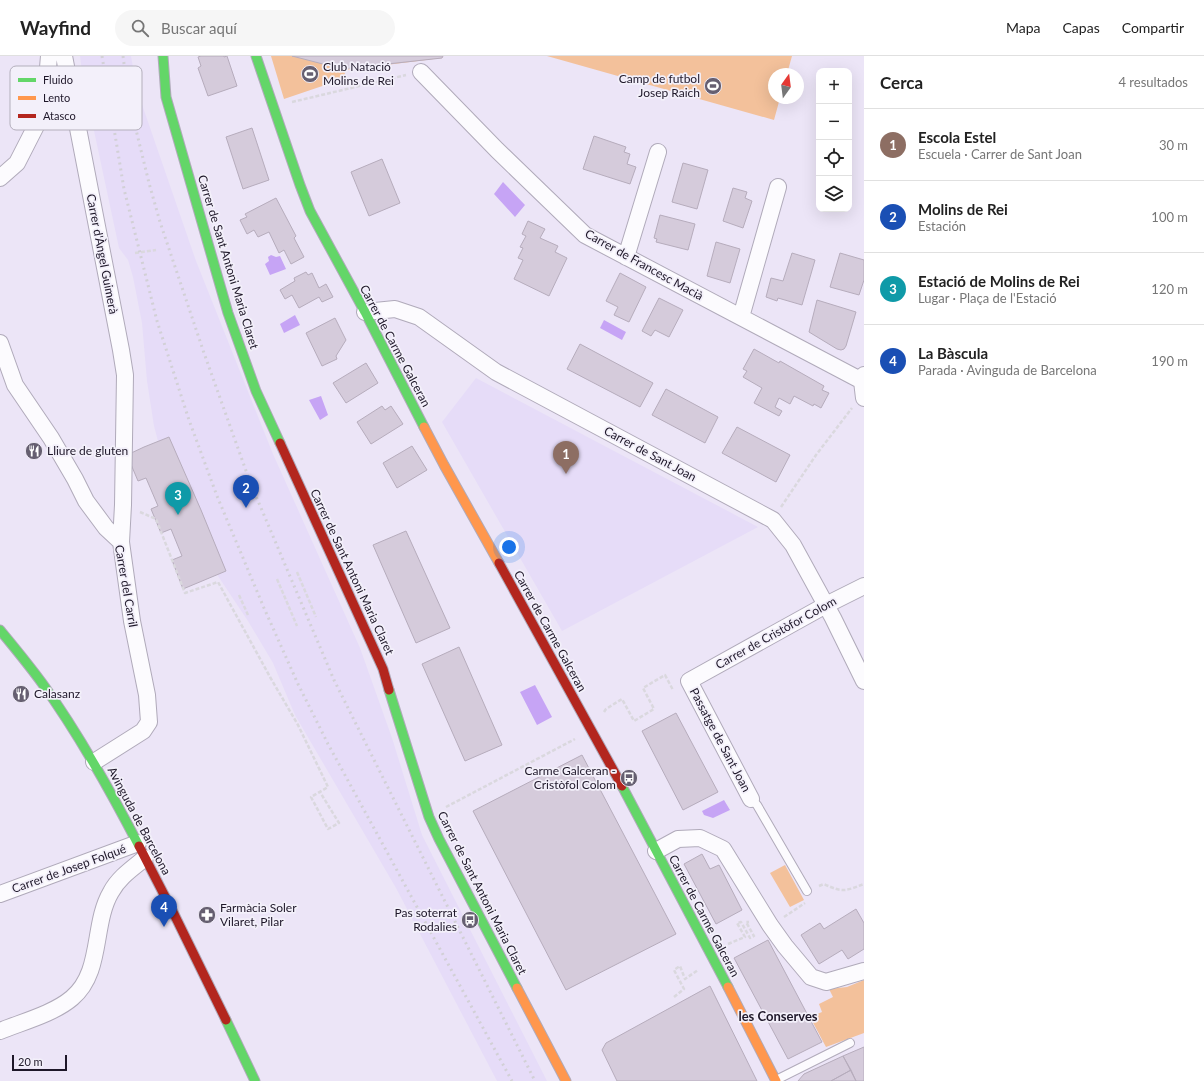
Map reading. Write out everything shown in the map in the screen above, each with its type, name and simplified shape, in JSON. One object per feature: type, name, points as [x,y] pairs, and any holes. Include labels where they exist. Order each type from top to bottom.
[{"type":"street","points":[[48,66],[49,56]]},
{"type":"street","name":"Carrer d'Àngel Guimerà","points":[[64,56],[66,66]]},
{"type":"street","name":"Carrer de Sant Antoni Maria Claret","points":[[163,56],[166,97],[228,313],[256,391],[382,669],[429,817],[439,839],[566,1081]]},
{"type":"street","name":"Carrer de Carme Galceran","points":[[256,56],[300,185],[310,211],[326,243],[365,312],[444,465],[592,730],[711,953],[776,1080]]},
{"type":"street","name":"Carrer de Francesc Macià","points":[[421,72],[497,150],[585,235],[863,379]]},
{"type":"street","points":[[0,178],[17,163],[34,130]]},
{"type":"street","name":"Carrer d'Àngel Guimerà","points":[[78,130],[125,375],[121,542]]},
{"type":"street","points":[[626,257],[658,152]]},
{"type":"street","points":[[741,317],[778,187]]},
{"type":"street","name":"Carrer de Sant Joan","points":[[365,312],[395,309],[419,317],[496,372],[773,520],[793,545],[826,604],[864,681]]},
{"type":"street","name":"Carrer del Carril","points":[[0,343],[15,385],[51,438],[86,501],[106,528],[121,542],[132,621],[147,695],[148,722],[143,731],[94,762]]},
{"type":"street","points":[[859,403],[863,379]]},
{"type":"street","name":"Carrer de Cristòfor Colom","points":[[689,682],[826,604],[864,586]]},
{"type":"street","name":"Avinguda de Barcelona","points":[[0,630],[53,697],[94,762],[138,843],[255,1081]]},
{"type":"street","name":"Passatge de Sant Joan","points":[[689,682],[751,800]]},
{"type":"street","points":[[656,851],[678,839],[693,838],[700,838],[723,849],[770,925],[785,946],[811,977],[826,982],[864,971]]},
{"type":"street","name":"Carrer de Josep Folqué","points":[[0,894],[138,843]]},
{"type":"street","points":[[0,1031],[57,1009],[72,998],[83,986],[91,968],[105,904],[110,892],[118,880],[145,858]]},
{"type":"lane","points":[[751,800],[757,805],[807,890]]},
{"type":"lane","points":[[776,1080],[850,1043]]},
{"type":"path","points":[[274,106],[421,72]]},
{"type":"path","points":[[136,253],[156,250]]},
{"type":"path","points":[[773,520],[816,455],[850,409],[859,403]]},
{"type":"path","points":[[156,520],[185,593],[218,582],[298,725],[328,787],[311,797],[328,829],[339,823],[320,792]]},
{"type":"path","points":[[297,572],[316,616]]},
{"type":"path","points":[[277,579],[297,626]]},
{"type":"path","points":[[239,595],[248,615]]},
{"type":"path","points":[[444,808],[592,730],[606,709],[622,699],[634,721],[654,709],[643,688],[664,675],[673,690]]},
{"type":"path","points":[[745,936],[737,923],[741,922],[750,938],[754,936],[746,922],[750,921]]},
{"type":"path","points":[[674,997],[684,988],[674,970],[680,966],[685,979],[696,972],[711,953]]},
{"type":"shaded area","points":[[80,56],[131,56],[133,66],[81,66]]},
{"type":"shaded area","name":"Club Natació Molins de Rei","points":[[271,56],[443,56],[442,58],[346,70],[343,79],[284,99]]},
{"type":"shaded area","name":"Camp de futbol Josep Raich","points":[[547,56],[792,56],[789,68],[768,68],[768,104],[778,104],[774,120]]},
{"type":"shaded area","points":[[142,104],[196,261],[273,454],[360,648],[392,738],[422,835],[547,1081],[497,1081],[396,888],[295,715],[273,663],[248,621],[198,546],[166,471],[154,426],[147,381],[142,323],[133,277],[128,260],[119,248],[94,130],[142,130]]},
{"type":"shaded area","points":[[503,182],[525,205],[515,217],[494,194]]},
{"type":"shaded area","points":[[271,255],[276,257],[280,256],[286,269],[270,275],[265,264],[269,261],[268,257]]},
{"type":"shaded area","points":[[295,315],[300,325],[284,333],[280,324]]},
{"type":"shaded area","points":[[604,320],[626,332],[622,340],[600,328]]},
{"type":"shaded area","points":[[476,378],[758,527],[562,631],[442,422]]},
{"type":"shaded area","points":[[321,396],[328,415],[320,420],[309,400]]},
{"type":"shaded area","points":[[535,685],[552,717],[537,725],[520,692]]},
{"type":"shaded area","points":[[724,800],[730,810],[713,818],[704,815],[702,811]]},
{"type":"shaded area","points":[[785,865],[804,900],[790,907],[770,873]]},
{"type":"shaded area","points":[[864,980],[864,1033],[826,1047],[810,1017],[822,1012],[819,1004],[833,997],[829,989],[847,987]]},
{"type":"building","points":[[227,56],[237,86],[208,96],[198,68],[201,66],[198,57]]},
{"type":"building","points":[[292,56],[443,56],[442,58],[342,69]]},
{"type":"building","points":[[252,128],[269,180],[243,189],[226,137]]},
{"type":"building","points":[[594,136],[626,147],[624,152],[630,154],[627,164],[636,167],[630,184],[583,169]]},
{"type":"building","points":[[382,159],[400,203],[369,216],[351,172]]},
{"type":"building","points":[[683,163],[708,170],[697,209],[672,202]]},
{"type":"building","points":[[733,188],[747,192],[745,198],[752,201],[743,228],[723,221]]},
{"type":"building","points":[[276,198],[296,236],[294,238],[304,257],[291,264],[284,250],[279,253],[269,232],[258,237],[254,230],[247,234],[240,220],[247,217],[245,214]]},
{"type":"building","points":[[660,215],[695,224],[688,250],[656,242],[657,239],[654,238]]},
{"type":"building","points":[[528,221],[545,229],[540,238],[558,246],[555,252],[567,258],[549,296],[514,279],[523,260],[518,258],[523,248],[520,247],[526,236],[522,234]]},
{"type":"building","points":[[716,242],[740,249],[730,283],[707,276]]},
{"type":"building","points":[[792,253],[815,260],[802,305],[778,298],[777,301],[766,297],[771,278],[783,281]]},
{"type":"building","points":[[840,253],[864,260],[864,280],[859,295],[830,287]]},
{"type":"building","points":[[306,272],[308,275],[312,273],[319,288],[326,284],[333,297],[322,302],[319,297],[299,308],[292,295],[285,299],[280,290],[295,281],[294,278]]},
{"type":"building","points":[[620,273],[646,287],[629,322],[614,315],[618,307],[606,301]]},
{"type":"building","points":[[659,298],[683,310],[669,337],[655,330],[651,336],[642,331]]},
{"type":"building","points":[[817,300],[856,312],[844,349],[837,349],[809,332]]},
{"type":"building","points":[[335,318],[346,340],[336,356],[337,359],[322,366],[306,333]]},
{"type":"building","points":[[580,344],[653,383],[640,407],[567,369]]},
{"type":"building","points":[[754,349],[779,363],[780,361],[824,386],[822,390],[829,393],[821,408],[814,404],[813,406],[794,396],[790,404],[779,398],[775,407],[782,411],[779,416],[754,403],[762,388],[743,377],[747,371],[743,369]]},
{"type":"building","points":[[366,363],[378,383],[346,403],[333,383]]},
{"type":"building","points":[[666,389],[718,417],[705,443],[652,415]]},
{"type":"building","points":[[382,406],[385,410],[391,406],[403,424],[371,444],[357,422]]},
{"type":"building","points":[[737,427],[790,455],[776,482],[722,453]]},
{"type":"building","points":[[169,437],[226,571],[183,589],[172,560],[182,556],[171,529],[161,533],[151,509],[158,506],[146,478],[138,481],[127,455]]},
{"type":"building","points":[[412,446],[427,470],[397,488],[383,463]]},
{"type":"building","points":[[406,531],[450,628],[416,643],[373,545]]},
{"type":"building","points":[[459,647],[502,745],[465,761],[422,664]]},
{"type":"building","points":[[676,713],[718,792],[683,810],[642,731]]},
{"type":"building","points":[[582,755],[676,934],[566,990],[473,811]]},
{"type":"building","points":[[702,854],[710,869],[719,865],[742,910],[716,924],[684,864]]},
{"type":"building","points":[[856,909],[864,923],[864,949],[848,959],[842,950],[819,964],[801,935],[820,923],[824,929]]},
{"type":"building","points":[[768,940],[822,1042],[788,1059],[734,958]]},
{"type":"building","points":[[710,986],[757,1081],[617,1081],[602,1050],[606,1043]]},
{"type":"building","points":[[864,1047],[864,1081],[856,1081],[843,1056]]},
{"type":"building","points":[[843,1056],[851,1070],[831,1081],[798,1081],[804,1074]]},
{"type":"building","points":[[851,1070],[856,1081],[831,1081]]},
{"type":"railway","points":[[102,56],[104,66]]},
{"type":"railway","points":[[123,56],[124,66]]},
{"type":"railway","points":[[114,130],[124,189],[157,321],[189,420],[217,496],[298,684],[328,744],[512,1081]]},
{"type":"railway","points":[[136,130],[160,222],[204,353],[250,482],[334,680],[535,1081]]},
{"type":"traffic: fast","points":[[163,56],[166,97],[228,313],[256,391],[280,443]]},
{"type":"traffic: fast","points":[[256,56],[310,211],[365,312],[424,427]]},
{"type":"traffic: fast","points":[[0,630],[37,676],[69,722],[105,783],[139,846]]},
{"type":"traffic: fast","points":[[389,690],[429,817],[517,988]]},
{"type":"traffic: fast","points":[[622,786],[728,987]]},
{"type":"traffic: fast","points":[[226,1020],[255,1081]]},
{"type":"traffic: slow","points":[[424,427],[499,563]]},
{"type":"traffic: slow","points":[[728,987],[776,1081]]},
{"type":"traffic: slow","points":[[517,988],[566,1081]]},
{"type":"traffic: jam","points":[[280,443],[383,669],[389,690]]},
{"type":"traffic: jam","points":[[499,563],[622,786]]},
{"type":"traffic: jam","points":[[139,846],[226,1020]]},
{"type":"place","name":"Club Natació Molins de Rei","points":[[310,74]]},
{"type":"place","name":"Camp de futbol Josep Raich","points":[[713,86]]},
{"type":"place","name":"Lliure de gluten","points":[[34,451]]},
{"type":"place","name":"Escola Estel","points":[[566,474]]},
{"type":"place","name":"Molins de Rei","points":[[246,508]]},
{"type":"place","name":"Estació de Molins de Rei","points":[[178,515]]},
{"type":"place","name":"Calasanz","points":[[21,694]]},
{"type":"place","name":"Carme Galceran - Cristòfol Colom","points":[[629,778]]},
{"type":"place","name":"Farmàcia Soler Vilaret, Pilar","points":[[207,915]]},
{"type":"place","name":"Pas soterrat Rodalies","points":[[470,920]]},
{"type":"place","name":"La Bàscula","points":[[164,927]]},
{"type":"district","name":"les Conserves","points":[[778,1016]]}]
